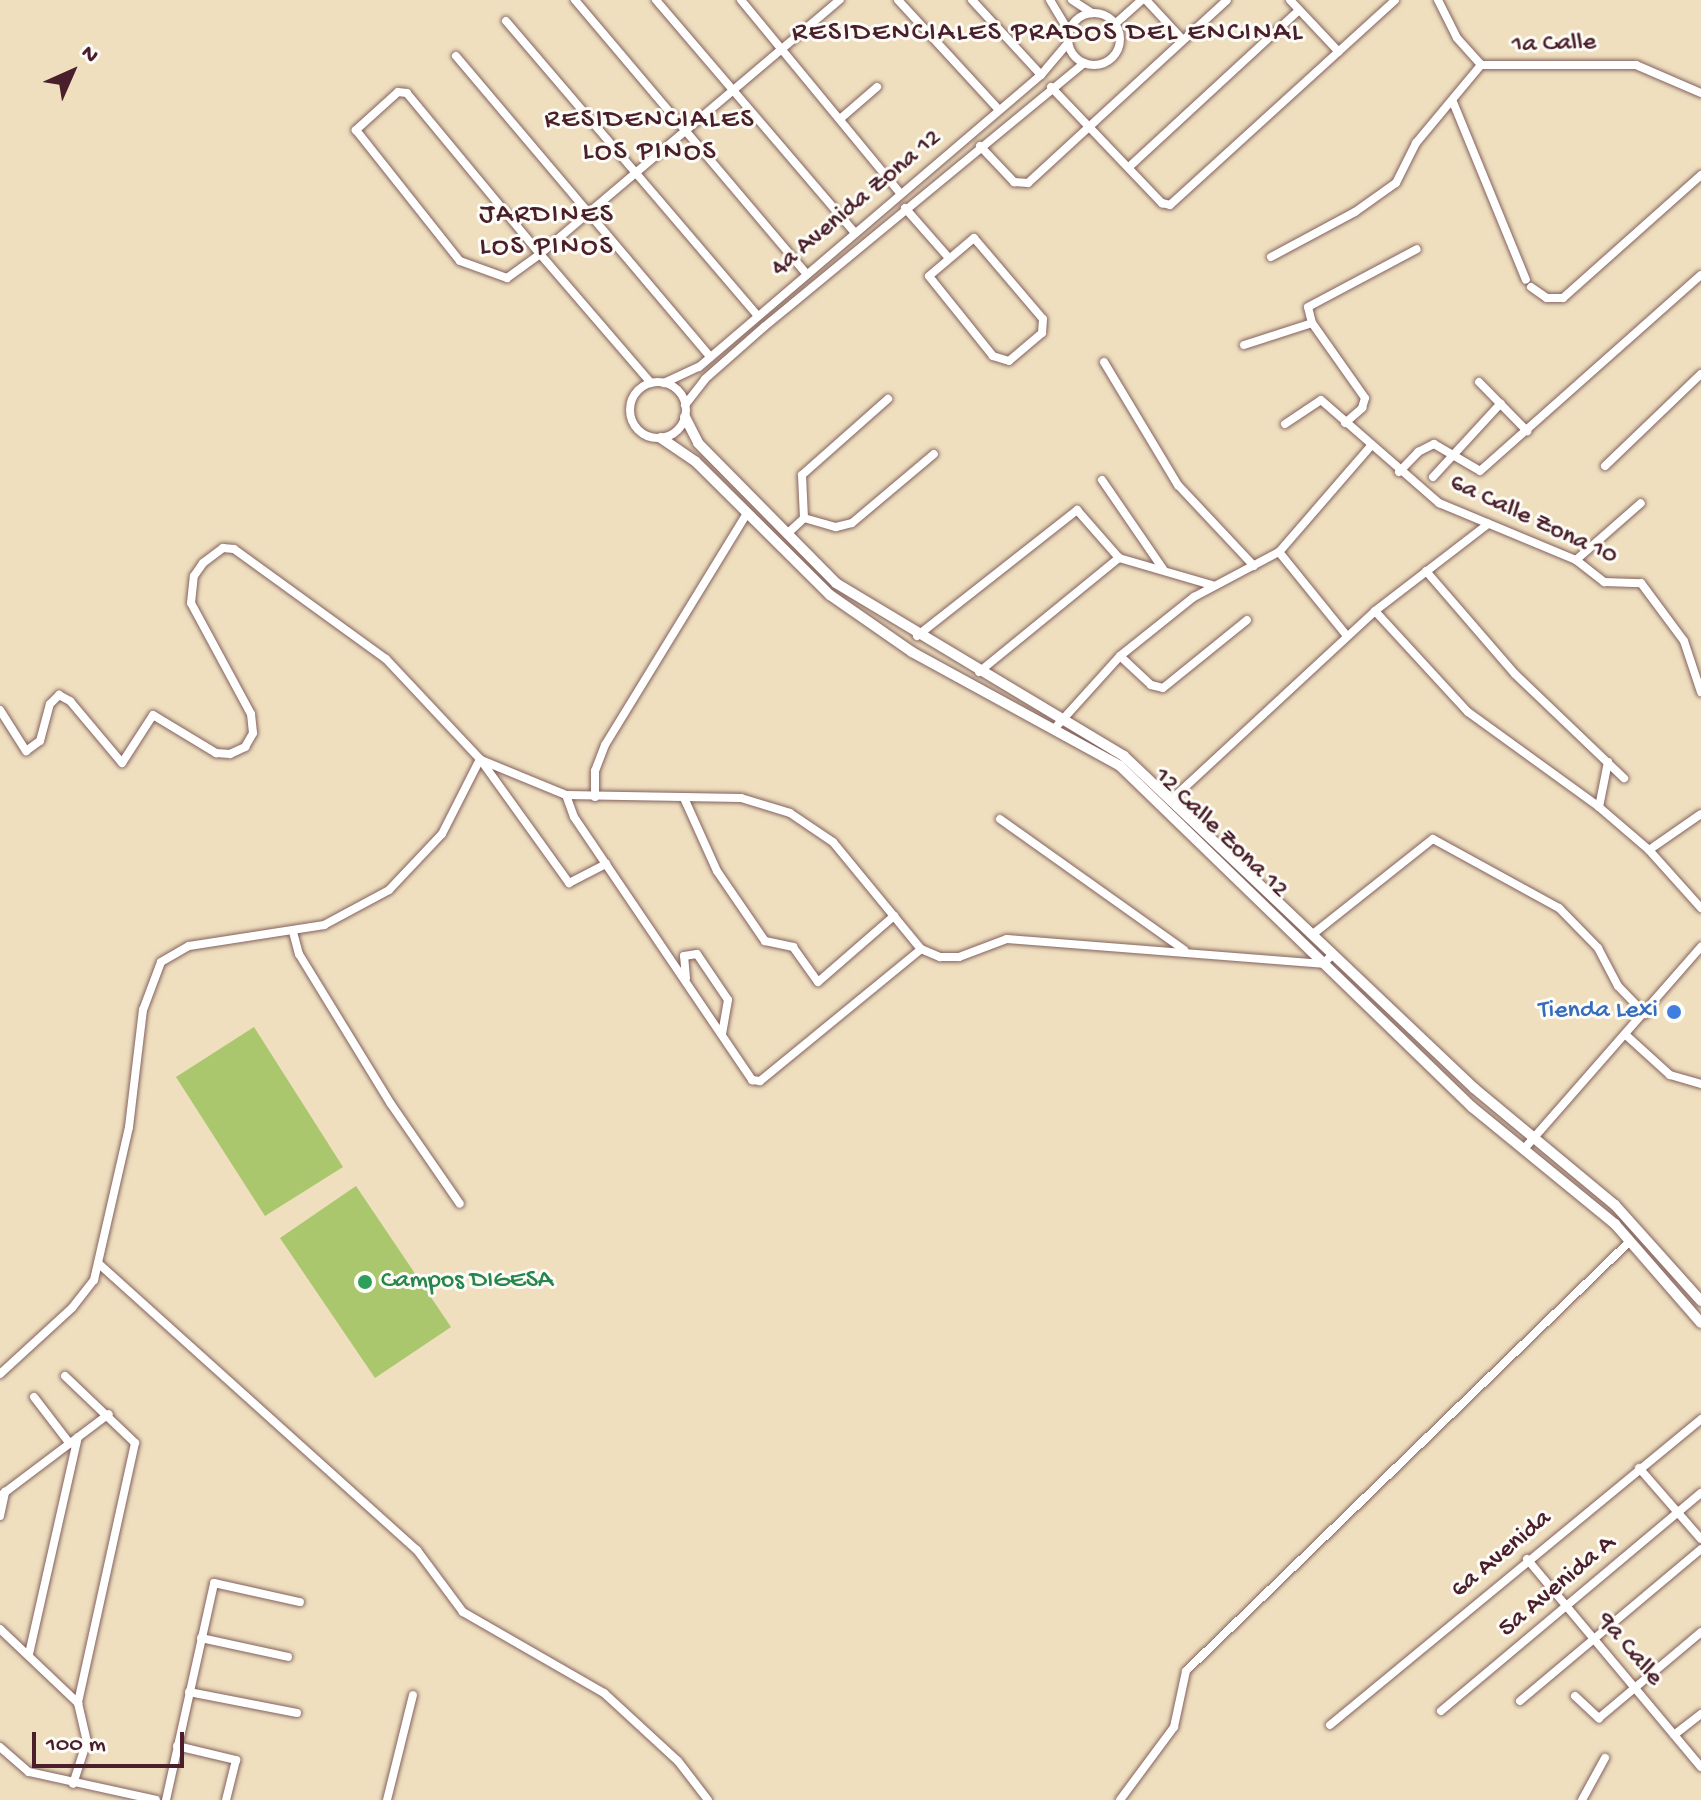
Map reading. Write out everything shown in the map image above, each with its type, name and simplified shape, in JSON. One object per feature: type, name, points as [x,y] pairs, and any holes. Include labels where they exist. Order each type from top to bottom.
[{"type":"street","points":[[575,0],[806,273]]},
{"type":"street","points":[[656,0],[855,233]]},
{"type":"street","points":[[741,0],[901,194]]},
{"type":"street","points":[[651,383],[540,254],[403,91],[358,125],[358,135],[460,261],[507,278],[540,254],[840,0]]},
{"type":"street","points":[[898,0],[999,110]]},
{"type":"street","points":[[972,0],[1041,75]]},
{"type":"street","points":[[1050,0],[1069,32]]},
{"type":"street","points":[[1072,0],[1115,24],[1120,40],[1114,55],[1100,64],[1084,63],[1068,43],[1069,32],[1077,19],[1092,13]]},
{"type":"street","points":[[1115,24],[1144,0],[1183,40]]},
{"type":"street","points":[[980,146],[1021,186],[1227,0]]},
{"type":"street","points":[[1290,0],[1339,52]]},
{"type":"street","points":[[1051,87],[1167,206],[1395,0]]},
{"type":"street","name":"1a Calle","points":[[1438,0],[1457,38],[1481,65],[1636,65],[1701,93]]},
{"type":"street","points":[[1129,167],[1299,10]]},
{"type":"street","points":[[506,21],[757,315]]},
{"type":"street","name":"4a Avenida Zona 12","points":[[664,383],[682,378],[710,357],[1041,75],[1068,43]]},
{"type":"street","points":[[456,56],[710,357]]},
{"type":"street","name":"4a Avenida Zona 12","points":[[685,411],[705,379],[905,208],[1084,63]]},
{"type":"street","points":[[1271,257],[1389,189],[1405,173],[1416,143],[1481,65]]},
{"type":"street","points":[[840,119],[877,87]]},
{"type":"street","points":[[1453,102],[1492,207],[1528,284],[1547,298],[1563,298],[1701,175]]},
{"type":"street","points":[[905,208],[948,257]]},
{"type":"street","points":[[974,238],[1043,319],[1042,333],[1009,361],[993,356],[932,282],[930,272],[948,257],[974,238]]},
{"type":"street","points":[[1345,423],[1362,408],[1365,398],[1312,323],[1308,307],[1417,249]]},
{"type":"street","points":[[1399,472],[1426,445],[1457,453],[1480,471],[1701,275]]},
{"type":"street","points":[[1244,345],[1312,323]]},
{"type":"street","points":[[1104,362],[1178,485],[1254,566]]},
{"type":"street","points":[[1605,466],[1701,374]]},
{"type":"street","points":[[1479,382],[1527,431]]},
{"type":"street","points":[[651,383],[664,383],[678,391],[685,411],[676,431],[661,438],[638,430],[631,416],[632,399],[651,383]]},
{"type":"street","points":[[804,518],[800,485],[805,471],[888,399]]},
{"type":"street","name":"6a Calle Zona 10","points":[[1285,424],[1319,399],[1370,447],[1439,503],[1576,560],[1604,582],[1629,581],[1649,591],[1684,641],[1701,692]]},
{"type":"street","points":[[1433,477],[1501,403]]},
{"type":"street","name":"12 Calle Zona 12","points":[[685,411],[698,443],[836,583],[917,636],[1061,716],[1124,756],[1534,1140],[1615,1205],[1701,1301]]},
{"type":"street","name":"12 Calle Zona 12","points":[[661,438],[689,455],[830,595],[912,652],[1120,766],[1472,1107],[1630,1241],[1701,1323]]},
{"type":"street","points":[[1055,728],[1061,716],[1120,656],[1212,585],[1279,552],[1370,447]]},
{"type":"street","points":[[804,518],[836,527],[852,523],[934,454]]},
{"type":"street","points":[[1102,480],[1163,570]]},
{"type":"street","points":[[1576,560],[1641,503]]},
{"type":"street","points":[[917,636],[1077,510],[1119,558],[1212,585]]},
{"type":"street","points":[[595,797],[595,771],[605,745],[747,513]]},
{"type":"street","points":[[787,534],[804,518]]},
{"type":"street","points":[[1171,800],[1375,611],[1488,524]]},
{"type":"street","points":[[0,710],[26,751],[40,741],[50,704],[59,695],[70,701],[122,763],[153,715],[216,753],[230,754],[245,747],[253,733],[251,714],[191,603],[194,576],[203,563],[223,548],[234,549],[386,659],[480,759],[569,883],[606,864]]},
{"type":"street","points":[[1279,552],[1347,636]]},
{"type":"street","points":[[979,672],[1119,558]]},
{"type":"street","points":[[1426,571],[1515,674],[1624,778]]},
{"type":"street","points":[[1375,611],[1468,712],[1599,807],[1649,850],[1701,908]]},
{"type":"street","points":[[1120,656],[1151,685],[1163,688],[1247,620]]},
{"type":"street","points":[[480,759],[566,795],[757,801],[801,819],[833,842],[921,949],[953,958],[1007,939],[1323,964],[1333,954]]},
{"type":"street","points":[[0,1374],[79,1300],[99,1264],[129,1127],[135,1048],[157,967],[172,952],[189,946],[293,932],[339,918],[410,872],[442,834],[480,759]]},
{"type":"street","points":[[1599,807],[1608,762]]},
{"type":"street","points":[[566,795],[606,864],[752,1080],[760,1081],[921,949]]},
{"type":"street","points":[[684,798],[717,871],[765,941],[793,947],[818,982],[894,916]]},
{"type":"street","points":[[1649,850],[1701,814]]},
{"type":"street","points":[[1000,819],[1185,951]]},
{"type":"street","points":[[1313,934],[1433,839],[1559,908],[1598,948],[1618,986],[1645,1014]]},
{"type":"street","points":[[293,932],[299,954],[391,1104],[460,1204]]},
{"type":"street","points":[[1524,1149],[1627,1036],[1701,947]]},
{"type":"street","points":[[687,982],[682,960],[693,953],[728,1000],[722,1034]]},
{"type":"street","points":[[1627,1036],[1670,1075],[1700,1083]]},
{"type":"street","points":[[1120,1800],[1174,1727],[1186,1671],[1630,1241]]},
{"type":"street","points":[[99,1264],[417,1550],[468,1617],[604,1693],[678,1761],[708,1800]]},
{"type":"street","points":[[1680,1299],[1691,1290]]},
{"type":"street","points":[[65,1376],[109,1414],[135,1443],[78,1703],[87,1741],[73,1784]]},
{"type":"street","points":[[34,1397],[70,1444]]},
{"type":"street","points":[[0,1516],[3,1494],[109,1414]]},
{"type":"street","name":"6a Avenida","points":[[1330,1725],[1527,1559],[1701,1419]]},
{"type":"street","points":[[29,1654],[78,1437]]},
{"type":"street","points":[[1639,1468],[1701,1539]]},
{"type":"street","name":"5a Avenida A","points":[[1441,1711],[1701,1493]]},
{"type":"street","points":[[1520,1701],[1701,1549]]},
{"type":"street","name":"9a Calle","points":[[1527,1559],[1701,1767]]},
{"type":"street","points":[[166,1800],[214,1583],[300,1602]]},
{"type":"street","points":[[0,1629],[78,1703]]},
{"type":"street","points":[[1575,1696],[1596,1719],[1701,1632]]},
{"type":"street","points":[[201,1638],[288,1657]]},
{"type":"street","points":[[189,1692],[297,1713]]},
{"type":"street","points":[[387,1800],[413,1695]]},
{"type":"street","points":[[1674,1735],[1701,1714]]},
{"type":"street","points":[[177,1746],[236,1760],[226,1800]]},
{"type":"street","points":[[0,1747],[29,1772],[156,1800]]},
{"type":"street","points":[[1582,1800],[1605,1758]]},
{"type":"green space","points":[[254,1027],[343,1167],[265,1216],[176,1077]]},
{"type":"green space","name":"Campos DIGESA","points":[[356,1186],[451,1327],[375,1378],[280,1238]]},
{"type":"place","name":"Tienda Lexi","points":[[1674,1012]]},
{"type":"place","name":"Campos DIGESA","points":[[365,1282]]},
{"type":"district","name":"RESIDENCIALES PRADOS DEL ENCINAL","points":[[1048,34]]},
{"type":"district","name":"RESIDENCIALES LOS PINOS","points":[[650,137]]},
{"type":"district","name":"JARDINES LOS PINOS","points":[[547,232]]}]
